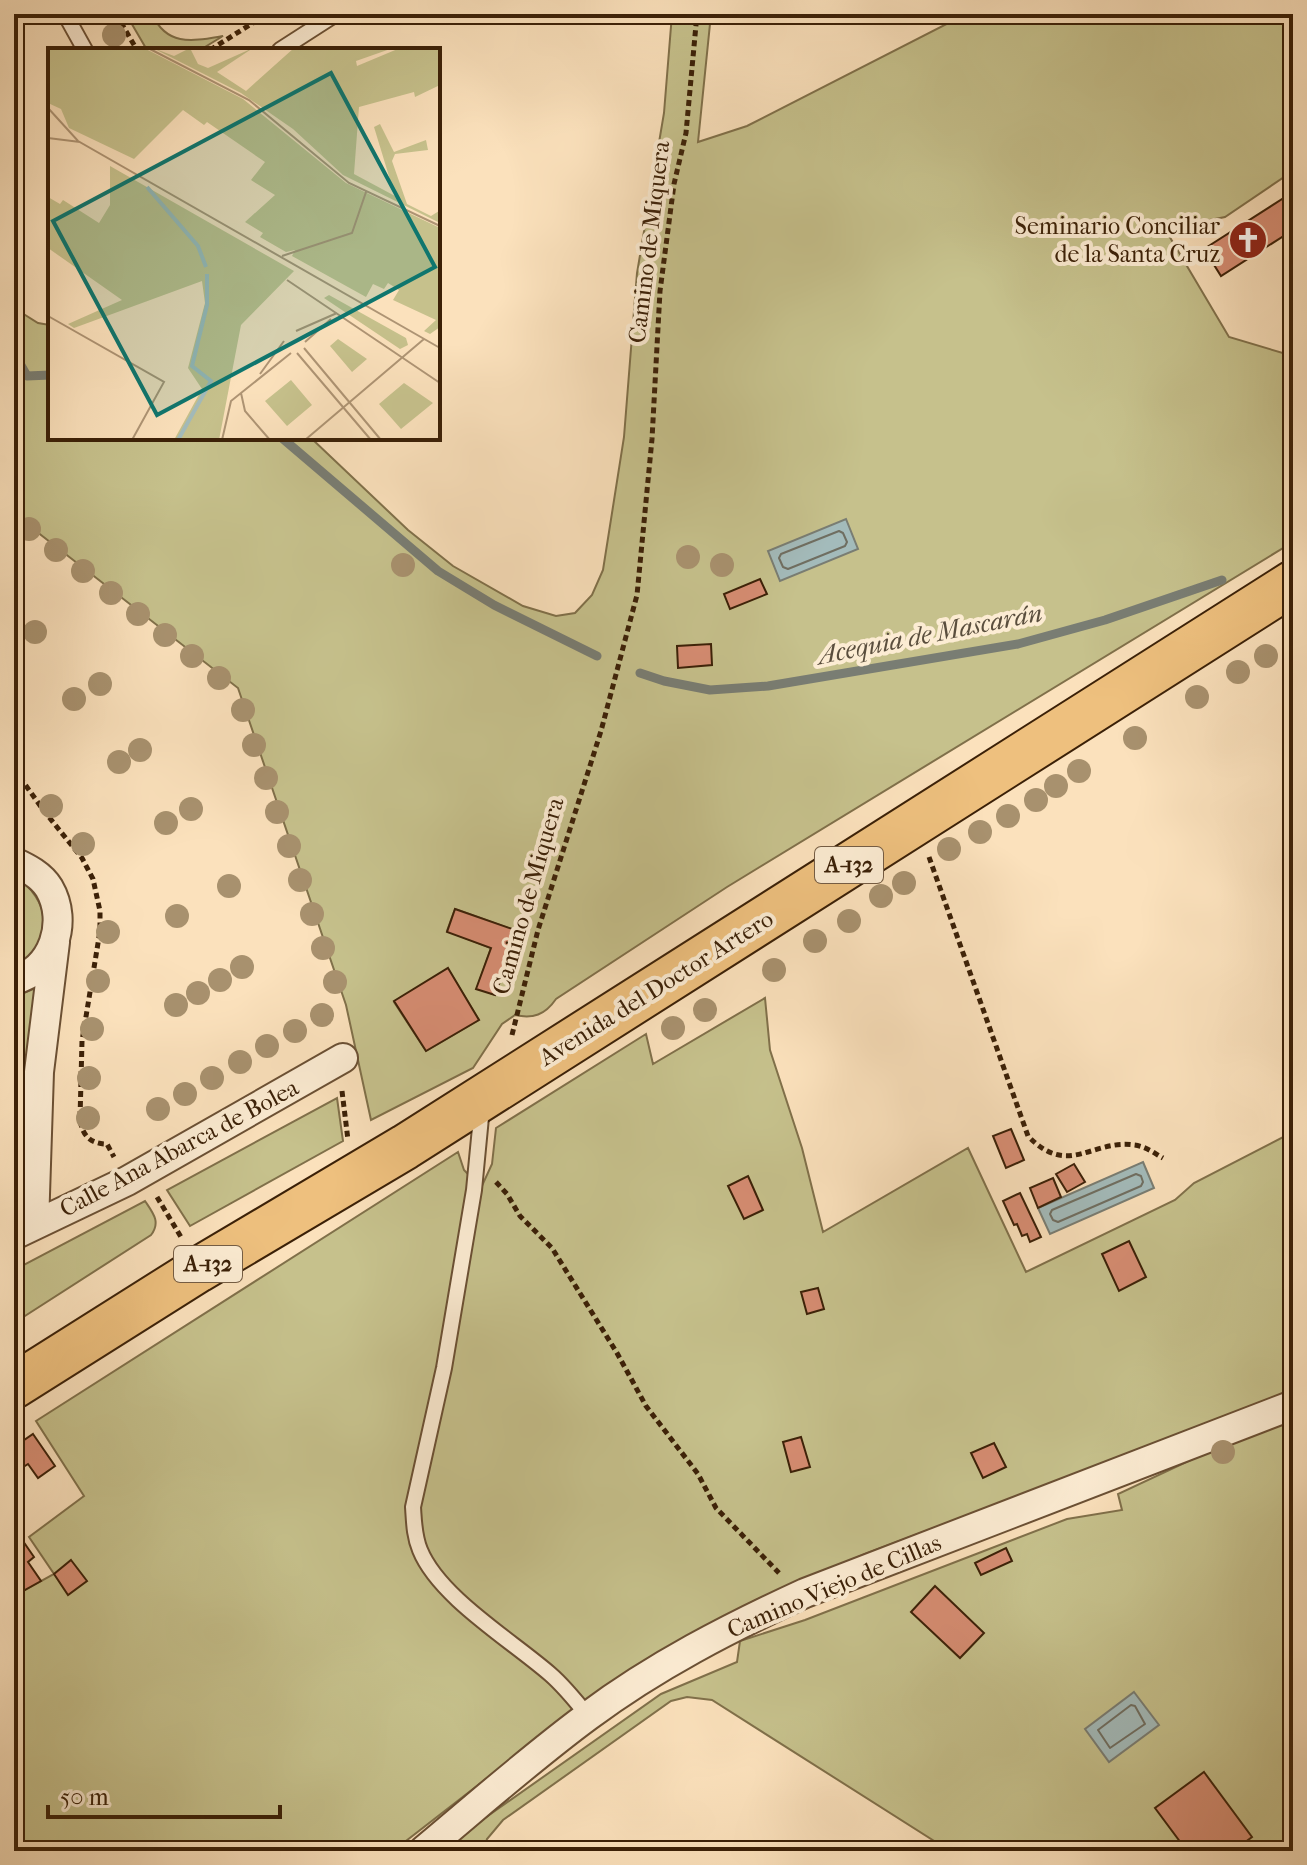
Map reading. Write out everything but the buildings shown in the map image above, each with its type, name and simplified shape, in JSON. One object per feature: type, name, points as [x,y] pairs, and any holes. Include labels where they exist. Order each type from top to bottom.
[{"type":"main road","name":"Avenida del Doctor Artero","points":[[14,1386],[198,1270],[405,1147],[1293,583]]},
{"type":"street","points":[[14,838],[24,867],[47,885],[56,903],[59,922],[39,1072],[24,1230]]},
{"type":"street","points":[[14,980],[35,970],[55,942]]},
{"type":"street","name":"Calle Ana Abarca de Bolea","points":[[24,1230],[127,1181],[343,1058]]},
{"type":"street","points":[[14,1159],[24,1230]]},
{"type":"street","name":"Camino Viejo de Cillas","points":[[423,1851],[588,1716],[681,1654],[745,1620],[805,1593],[1293,1405]]},
{"type":"lane","points":[[65,14],[84,48]]},
{"type":"lane","points":[[283,48],[336,14]]},
{"type":"lane","points":[[484,1097],[444,1368],[413,1507],[414,1528],[420,1550],[433,1573],[458,1599],[553,1676],[588,1716]]},
{"type":"path","points":[[116,14],[136,48]]},
{"type":"path","points":[[213,48],[267,14]]},
{"type":"path","name":"Camino de Miquera","points":[[484,1097],[508,1050],[538,930],[601,731],[637,595],[652,439],[660,291],[674,184],[686,133],[697,14]]},
{"type":"path","points":[[911,825],[941,888],[1028,1136],[1039,1147],[1066,1157],[1136,1145],[1163,1158]]},
{"type":"path","points":[[475,1168],[497,1183],[520,1216],[552,1248],[646,1406],[698,1474],[716,1508],[775,1571],[805,1593]]},
{"type":"path","points":[[152,1189],[181,1237]]},
{"type":"shaded area","points":[[126,14],[152,14],[158,25],[173,37],[191,40],[223,36],[203,48],[146,48]]},
{"type":"shaded area","points":[[672,14],[711,14],[698,142],[747,126],[966,14],[1293,14],[1293,171],[1225,217],[1165,229],[1229,337],[1293,356],[1293,542],[727,887],[556,999],[543,1012],[533,1016],[515,1015],[502,1024],[473,1068],[371,1120],[346,1005],[238,688],[14,514],[14,308],[38,323],[48,325],[48,440],[313,440],[408,530],[453,566],[523,606],[556,616],[575,613],[592,595],[603,570],[624,437],[637,273],[664,113]],"holes":[[[455,909],[517,931],[495,995],[477,988],[491,948],[447,931]],[[448,969],[479,1020],[426,1051],[394,1002]]]},
{"type":"shaded area","points":[[14,876],[36,897],[44,922],[38,947],[28,958],[14,966]]},
{"type":"shaded area","points":[[38,987],[26,1160],[14,1105],[14,997]]},
{"type":"shaded area","points":[[765,998],[770,1050],[802,1148],[823,1232],[968,1148],[1026,1272],[1175,1200],[1194,1183],[1293,1132],[1293,1389],[1253,1407],[865,1554],[756,1600],[692,1634],[504,1765],[393,1851],[14,1851],[14,1596],[54,1574],[29,1537],[84,1496],[36,1421],[458,1152],[464,1170],[481,1188],[492,1164],[496,1128],[646,1034],[653,1064]]},
{"type":"shaded area","points":[[337,1098],[343,1141],[190,1226],[167,1190]]},
{"type":"shaded area","points":[[145,1201],[156,1222],[151,1235],[14,1323],[14,1270]]},
{"type":"shaded area","points":[[1293,1412],[1293,1851],[950,1851],[712,1700],[687,1697],[671,1701],[503,1820],[487,1839],[484,1851],[438,1851],[661,1694],[737,1662],[740,1641],[805,1620],[1067,1519],[1122,1510],[1118,1494]]},
{"type":"water","points":[[846,519],[858,549],[780,581],[768,551]]},
{"type":"water","points":[[1143,1162],[1154,1188],[1050,1234],[1038,1208]]},
{"type":"water","points":[[1134,1692],[1159,1725],[1109,1762],[1085,1729]]},
{"type":"waterway","name":"Acequia de Mascarán","points":[[14,353],[27,376],[48,375]]},
{"type":"waterway","name":"Acequia de Mascarán","points":[[284,440],[438,571],[494,605],[597,656]]},
{"type":"waterway","name":"Acequia de Mascarán","points":[[640,673],[710,690],[768,686],[1018,644],[1105,620],[1222,580]]},
{"type":"place","name":"Seminario Conciliar de la Santa Cruz","points":[[1248,240]]}]
